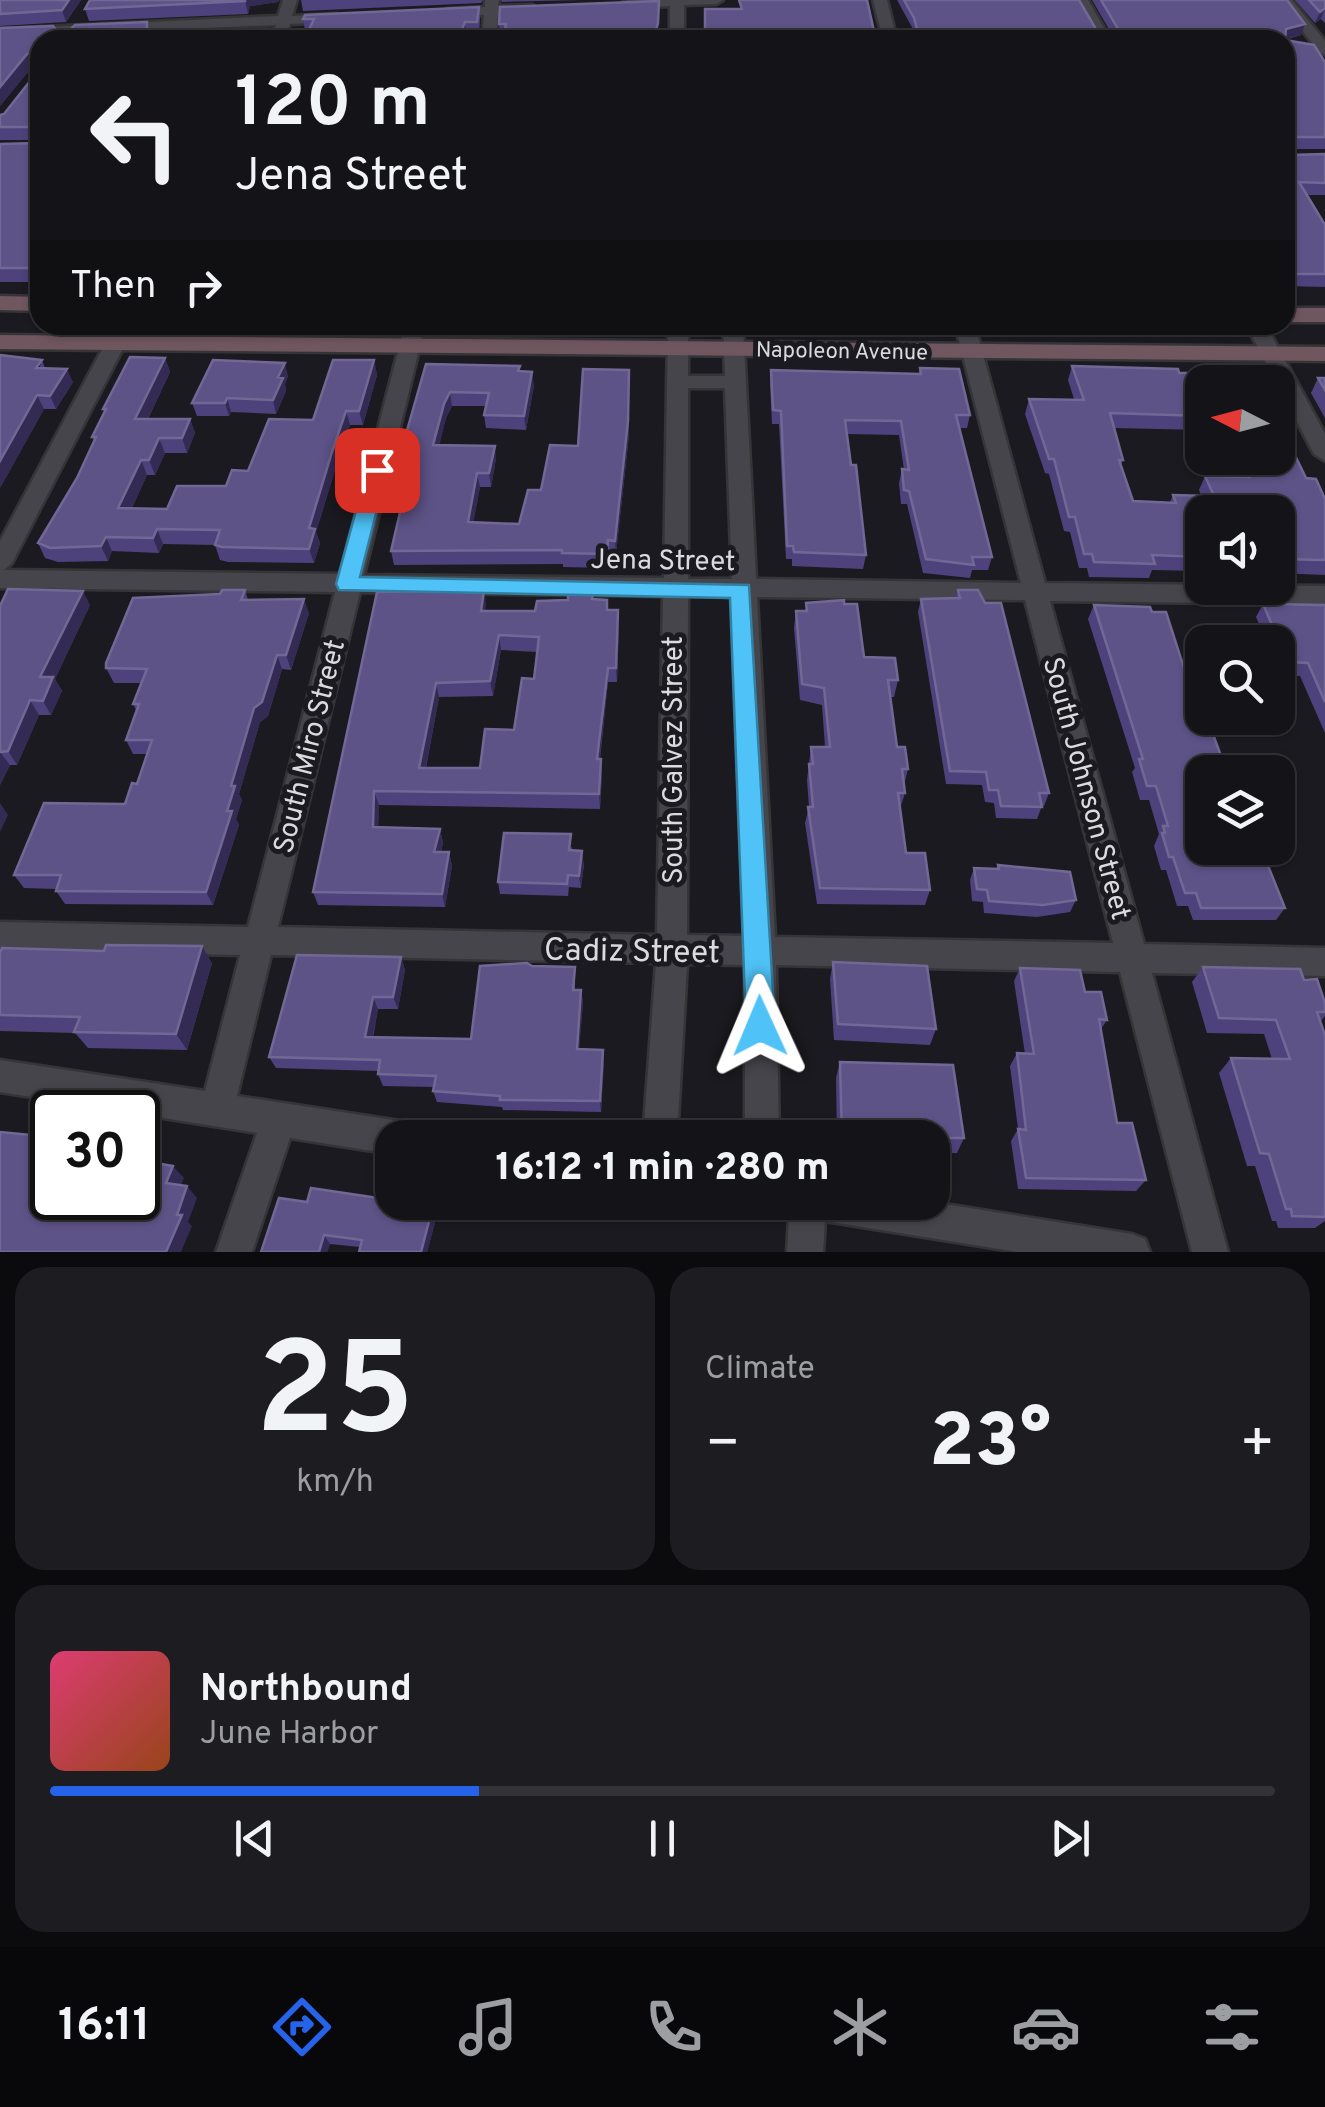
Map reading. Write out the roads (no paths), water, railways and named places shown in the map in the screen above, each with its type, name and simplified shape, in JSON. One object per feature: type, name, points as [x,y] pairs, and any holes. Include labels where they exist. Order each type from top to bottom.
[{"type":"main road","points":[[0,303],[30,304]]},
{"type":"main road","points":[[1295,314],[1325,315]]},
{"type":"main road","name":"Napoleon Avenue","points":[[0,342],[106,335]]},
{"type":"main road","name":"Napoleon Avenue","points":[[412,335],[968,338],[1325,354]]},
{"type":"street","points":[[282,30],[290,0]]},
{"type":"street","points":[[603,5],[716,0]]},
{"type":"street","points":[[880,0],[888,30]]},
{"type":"street","points":[[1082,0],[1098,30]]},
{"type":"street","points":[[1284,0],[1324,48]]},
{"type":"street","points":[[677,1],[677,30]]},
{"type":"street","points":[[436,13],[492,5],[548,8]]},
{"type":"street","points":[[491,30],[492,5]]},
{"type":"street","points":[[72,30],[85,11]]},
{"type":"street","points":[[149,30],[360,17]]},
{"type":"street","points":[[0,33],[30,34]]},
{"type":"street","points":[[1304,47],[1324,48]]},
{"type":"street","points":[[0,563],[120,335]]},
{"type":"street","name":"South Miro Street","points":[[217,1109],[412,335]]},
{"type":"street","points":[[1261,335],[1325,454]]},
{"type":"street","name":"South Galvez Street","points":[[661,1120],[672,950],[672,590],[678,337]]},
{"type":"street","points":[[733,337],[741,590],[760,952],[762,1120]]},
{"type":"street","name":"South Johnson Street","points":[[968,338],[1210,1252]]},
{"type":"street","points":[[676,382],[734,382]]},
{"type":"street","name":"Jena Street","points":[[0,579],[1325,595]]},
{"type":"street","name":"Cadiz Street","points":[[0,936],[1325,962]]},
{"type":"street","points":[[0,1076],[375,1134]]},
{"type":"street","points":[[234,1252],[279,1118]]},
{"type":"street","points":[[804,1252],[807,1220]]},
{"type":"street","points":[[931,1220],[1132,1252]]}]
